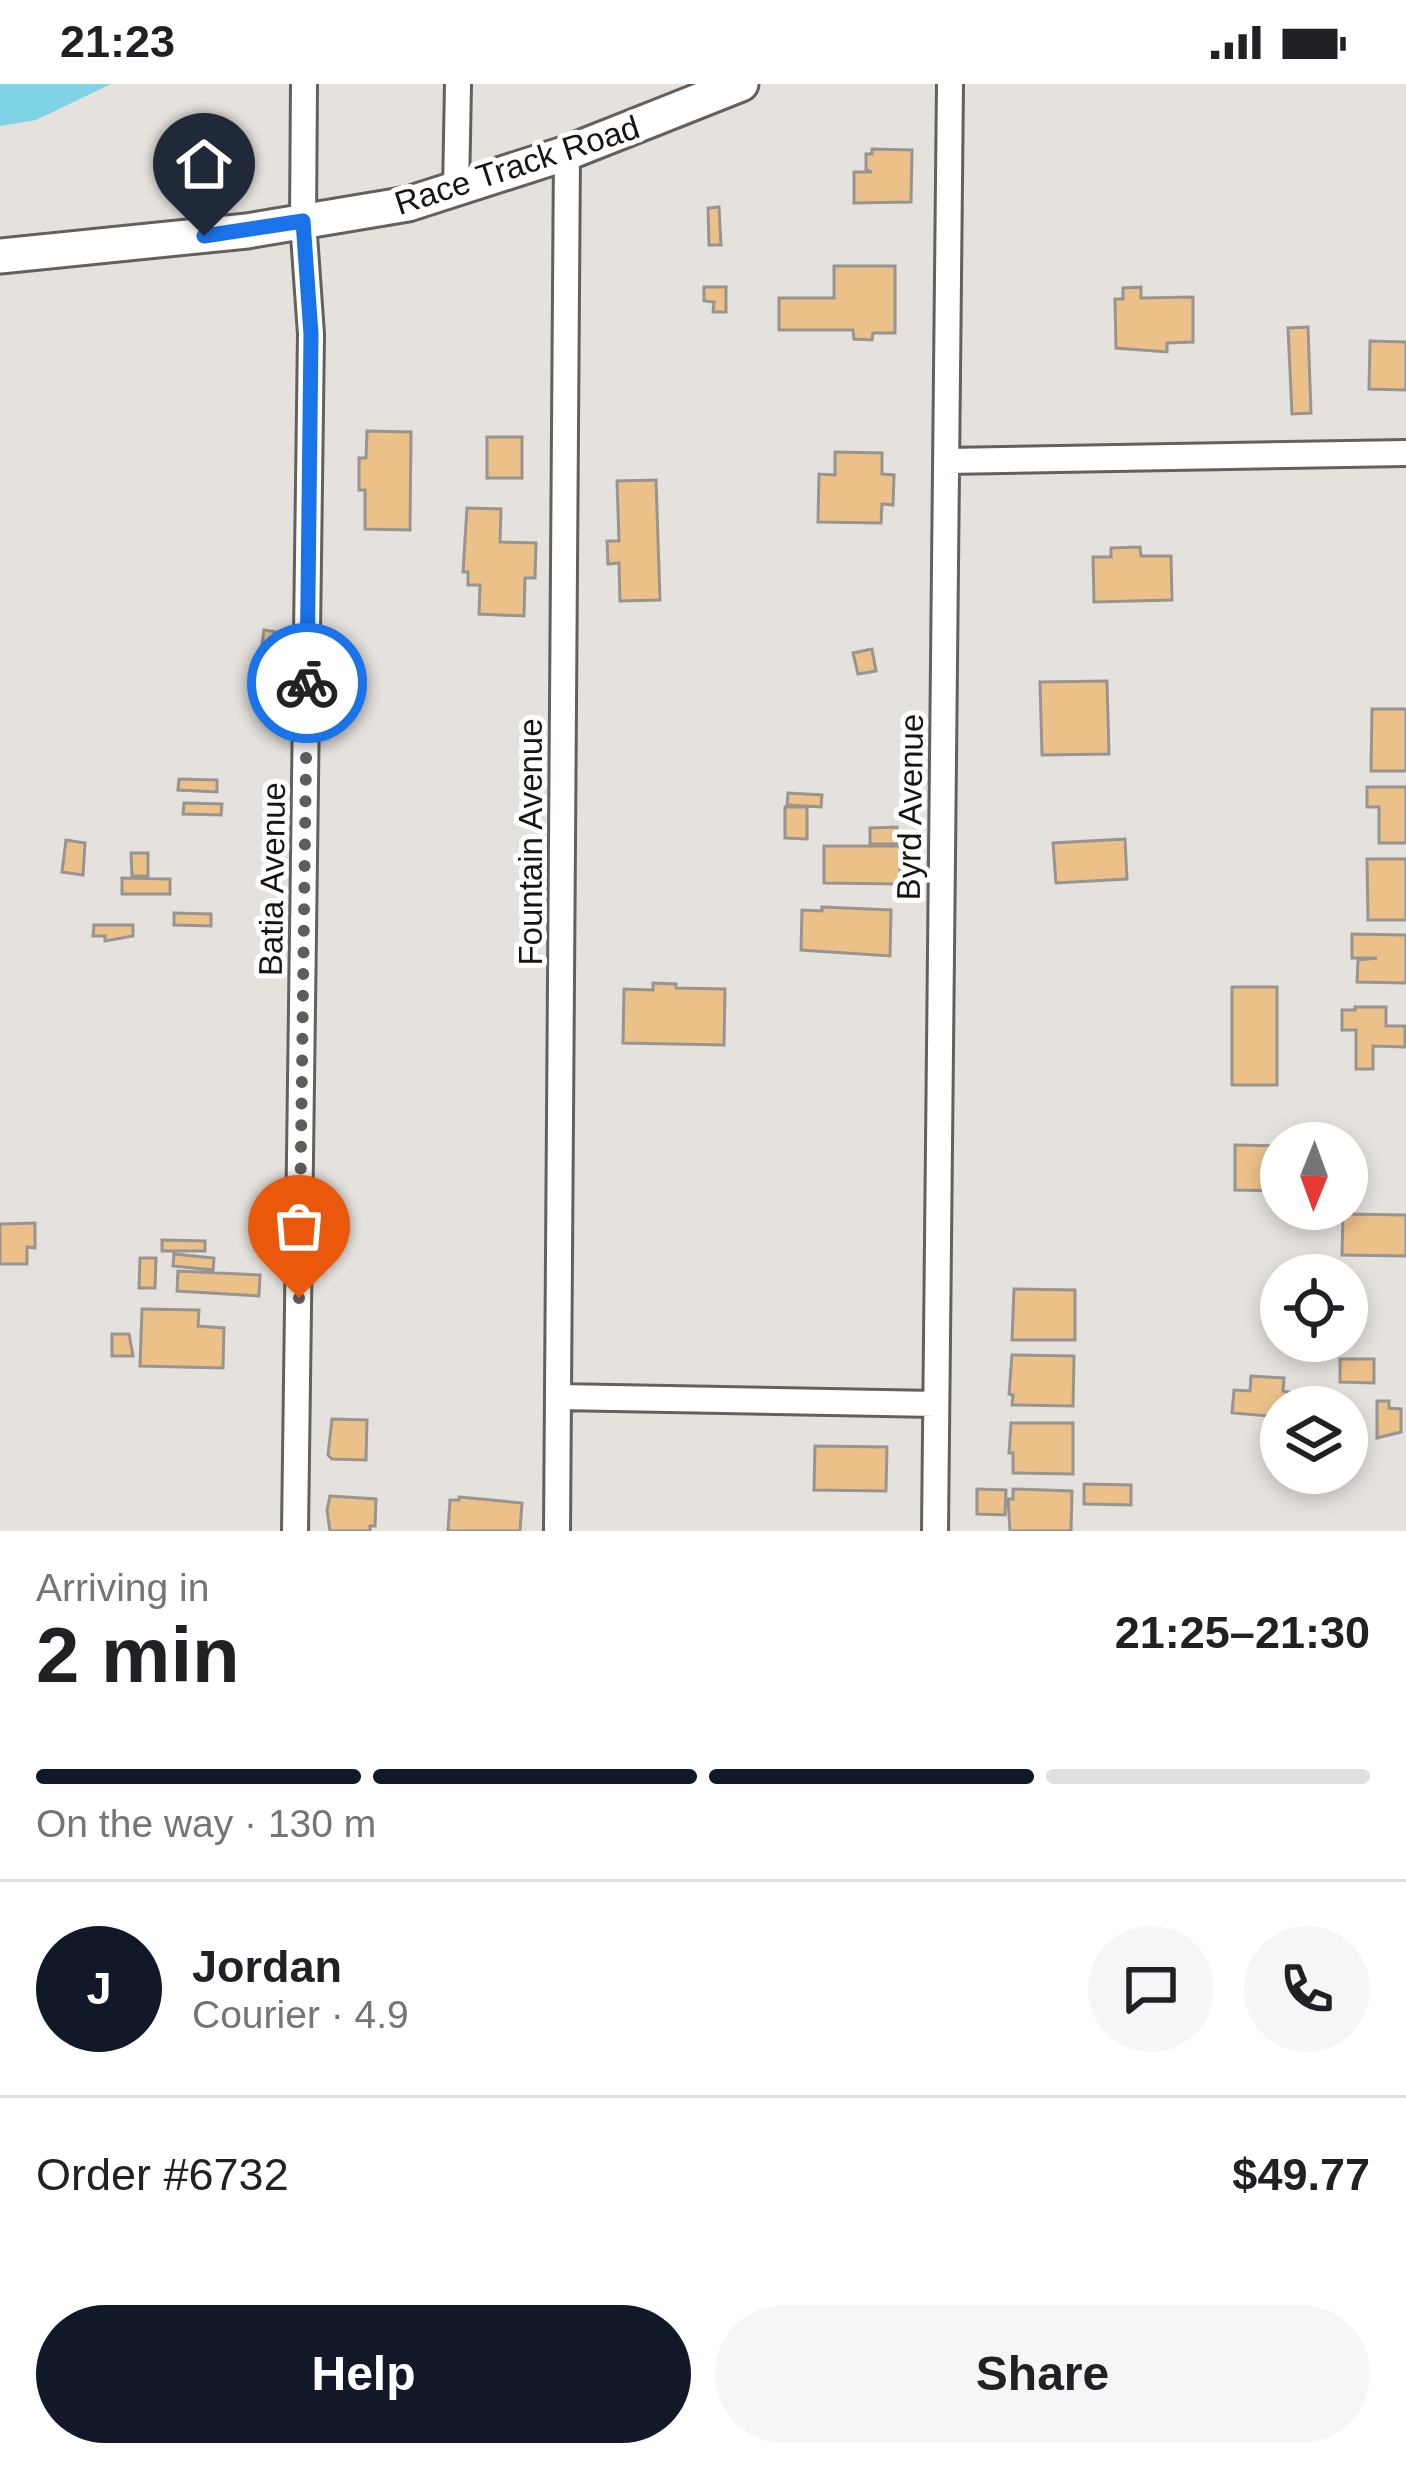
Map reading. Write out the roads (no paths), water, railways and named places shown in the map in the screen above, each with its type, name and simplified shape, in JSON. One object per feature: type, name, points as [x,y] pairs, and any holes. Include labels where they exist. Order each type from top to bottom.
[{"type":"street","name":"Batia Avenue","points":[[295,1531],[311,334],[303,221],[304,84]]},
{"type":"street","points":[[456,191],[458,84]]},
{"type":"street","name":"Race Track Road","points":[[0,256],[247,231],[456,191],[567,153],[692,95],[741,84]]},
{"type":"street","name":"Byrd Avenue","points":[[934,1531],[950,84]]},
{"type":"street","name":"Fountain Avenue","points":[[556,1531],[567,153]]},
{"type":"street","points":[[947,461],[1406,453]]},
{"type":"street","points":[[558,1397],[936,1403]]},
{"type":"water","points":[[0,84],[111,84],[36,120],[0,126]]}]
